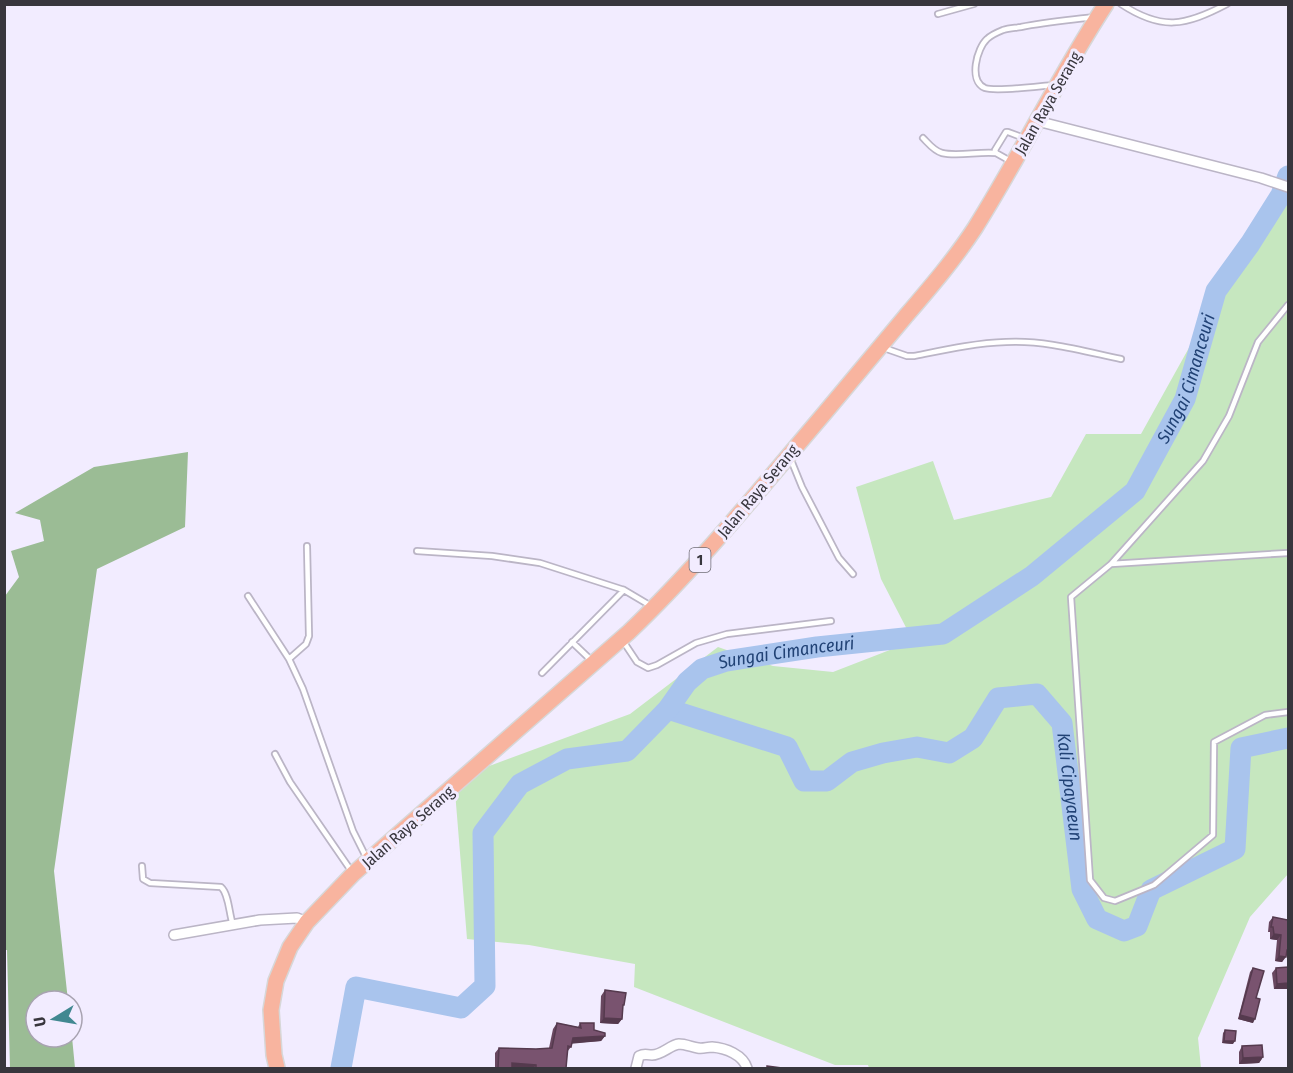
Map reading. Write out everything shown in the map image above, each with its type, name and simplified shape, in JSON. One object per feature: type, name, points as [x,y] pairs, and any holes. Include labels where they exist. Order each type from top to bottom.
[{"type":"highway","name":"Jalan Raya Serang","points":[[277,1068],[271,1010],[276,981],[290,946],[307,922],[353,874],[622,638],[703,556],[881,347],[974,229],[1101,11]]},
{"type":"street","points":[[1037,121],[1261,178],[1288,187]]},
{"type":"street","points":[[174,935],[260,920],[297,918],[307,922]]},
{"type":"street","points":[[636,1068],[639,1056],[642,1054],[662,1053],[680,1044],[701,1049],[711,1047],[726,1050],[742,1058],[747,1068]]},
{"type":"lane","points":[[938,14],[974,4]]},
{"type":"lane","points":[[1121,4],[1158,22],[1170,24],[1204,16],[1227,4]]},
{"type":"lane","points":[[1056,85],[985,88],[980,84],[975,73],[981,46],[988,38],[1003,30],[1101,11]]},
{"type":"lane","points":[[996,153],[995,150],[1006,132],[1026,140]]},
{"type":"lane","points":[[923,138],[941,153],[996,153],[1013,163]]},
{"type":"lane","points":[[1288,305],[1258,342],[1229,416],[1203,461],[1111,564],[1071,597],[1090,880],[1104,898],[1115,901],[1154,885],[1213,835],[1214,742],[1265,715],[1288,712]]},
{"type":"lane","points":[[881,347],[907,356],[914,356],[980,344],[1028,342],[1121,359]]},
{"type":"lane","points":[[788,455],[801,487],[839,558],[853,574]]},
{"type":"lane","points":[[289,659],[306,644],[309,636],[307,546]]},
{"type":"lane","points":[[417,551],[492,556],[540,563],[624,590],[654,608]]},
{"type":"lane","points":[[1111,564],[1288,553]]},
{"type":"lane","points":[[542,673],[624,590]]},
{"type":"lane","points":[[248,596],[289,659],[303,689],[353,831],[368,862]]},
{"type":"lane","points":[[622,638],[637,662],[648,668],[696,643],[727,634],[831,621]]},
{"type":"lane","points":[[572,642],[594,663]]},
{"type":"lane","points":[[275,754],[290,782],[353,874]]},
{"type":"lane","points":[[142,866],[143,879],[150,883],[221,887],[225,890],[233,925]]},
{"type":"green space","points":[[1274,195],[1288,198],[1288,874],[1250,917],[1198,1038],[1201,1068],[869,1068],[868,1065],[835,1065],[634,987],[635,964],[529,945],[467,939],[454,779],[630,714],[718,647],[773,666],[833,672],[913,641],[881,579],[856,487],[933,461],[954,520],[1051,497],[1086,434],[1141,434]]},
{"type":"green space","points":[[188,452],[185,527],[97,569],[54,871],[67,989],[24,989],[24,1049],[73,1049],[75,1068],[10,1068],[7,950],[4,950],[5,596],[19,577],[11,551],[44,541],[40,520],[15,513],[94,467]]},
{"type":"building","points":[[1273,917],[1288,920],[1286,957],[1279,956],[1281,935],[1274,934],[1273,927],[1271,927]]},
{"type":"building","points":[[1288,967],[1288,983],[1277,984],[1276,968]]},
{"type":"building","points":[[1253,968],[1264,971],[1256,998],[1260,999],[1255,1019],[1240,1015]]},
{"type":"building","points":[[605,990],[626,993],[622,1019],[604,1018]]},
{"type":"building","points":[[557,1023],[581,1028],[580,1023],[594,1023],[594,1030],[605,1033],[605,1036],[573,1038],[571,1047],[568,1046],[566,1068],[536,1068],[536,1065],[512,1063],[512,1068],[498,1068],[499,1048],[552,1048]]},
{"type":"building","points":[[1225,1030],[1236,1031],[1235,1041],[1224,1041]]},
{"type":"building","points":[[1262,1045],[1263,1057],[1243,1058],[1242,1046]]},
{"type":"waterway","name":"Sungai Cimanceuri","points":[[341,1068],[356,987],[461,1008],[485,986],[483,833],[520,784],[567,759],[627,751],[668,709],[687,682],[702,669],[726,661],[817,647],[943,634],[1032,576],[1135,491],[1185,399],[1216,291],[1250,244],[1281,195],[1288,176]]},
{"type":"waterway","name":"Kali Cipayaeun","points":[[668,709],[787,747],[804,781],[827,781],[852,762],[883,753],[917,747],[949,753],[973,738],[998,698],[1037,694],[1062,723],[1082,889],[1097,919],[1124,931],[1137,926],[1151,890],[1235,849],[1241,748],[1288,738]]}]
